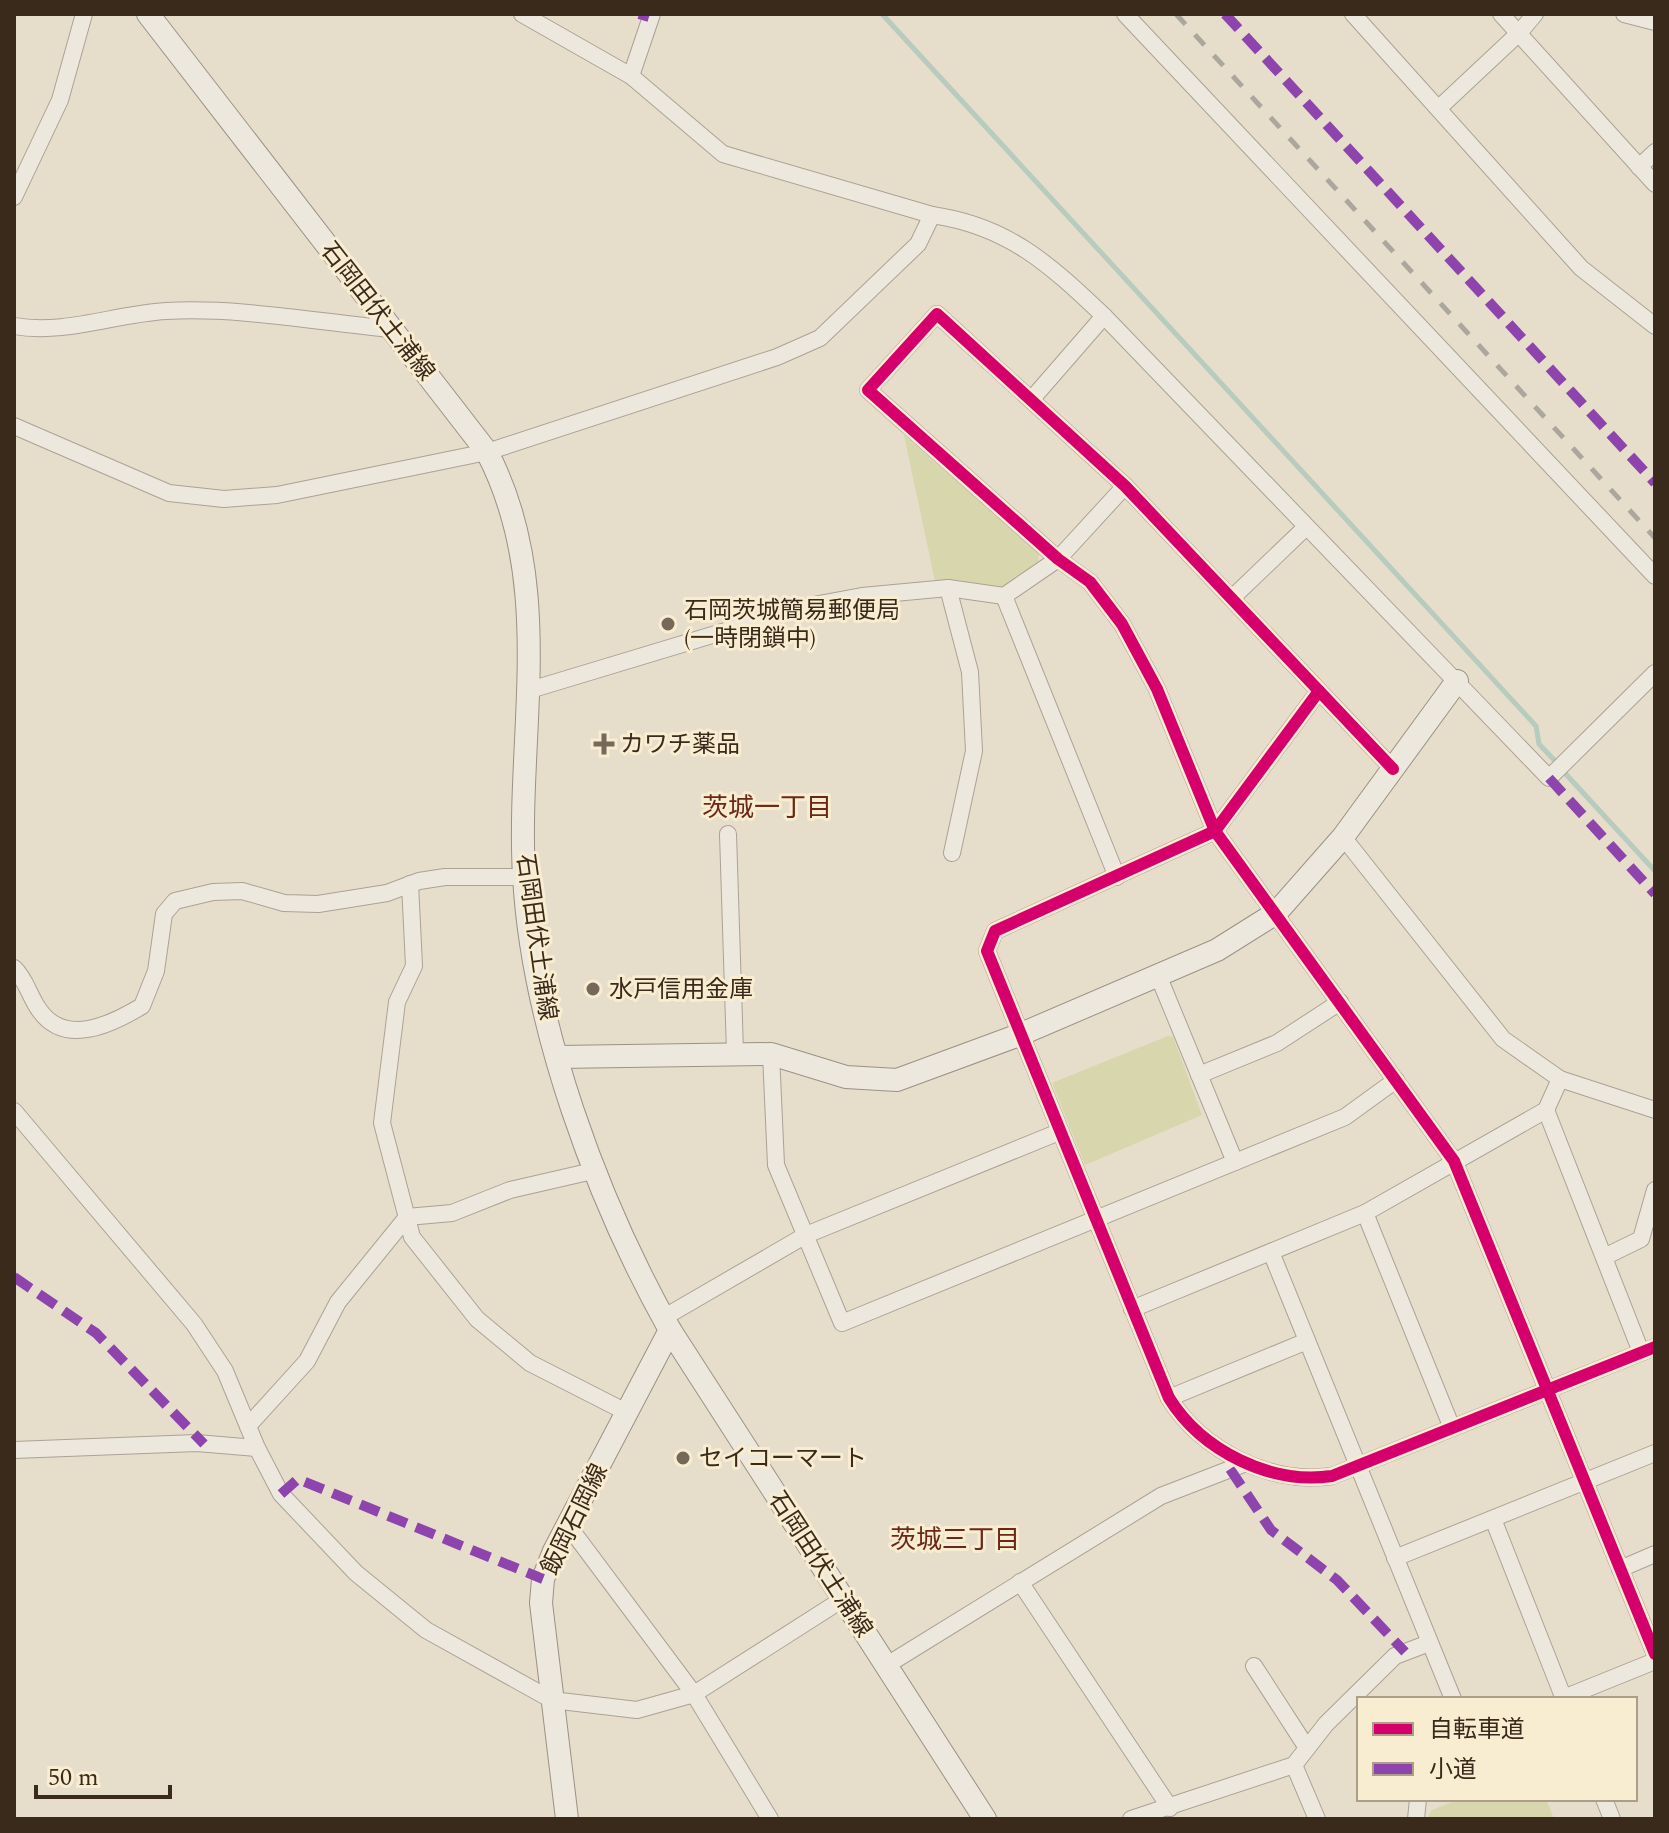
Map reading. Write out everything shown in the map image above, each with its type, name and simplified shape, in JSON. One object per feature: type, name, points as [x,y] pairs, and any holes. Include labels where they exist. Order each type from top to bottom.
[{"type":"main road","name":"石岡田伏土浦線","points":[[148,14],[487,452],[513,512],[530,608],[524,877],[541,989],[557,1057],[597,1170],[626,1244],[667,1324],[985,1819]]},
{"type":"main road","points":[[557,1057],[735,1052],[771,1054],[846,1077],[897,1080],[1019,1035],[1217,950],[1276,913],[1343,837],[1457,681]]},
{"type":"main road","name":"飯岡石岡線","points":[[567,1819],[541,1603],[543,1579],[567,1524],[628,1413],[667,1324]]},
{"type":"street","points":[[14,197],[60,100],[84,14]]},
{"type":"street","points":[[522,14],[631,76],[723,154],[932,215],[964,220],[1012,239],[1049,264],[1104,316],[1549,778],[1655,673]]},
{"type":"street","points":[[631,76],[652,14]]},
{"type":"street","points":[[1125,14],[1655,576]]},
{"type":"street","points":[[1353,14],[1581,268],[1615,298],[1655,326]]},
{"type":"street","points":[[1501,14],[1655,184]]},
{"type":"street","points":[[1439,108],[1535,14]]},
{"type":"street","points":[[1624,14],[1655,22]]},
{"type":"street","points":[[1639,167],[1655,152]]},
{"type":"street","points":[[14,426],[169,493],[224,499],[277,495],[487,452],[777,357],[820,338],[918,244],[932,215]]},
{"type":"street","points":[[14,326],[62,327],[164,311],[204,311],[391,329]]},
{"type":"street","points":[[1393,769],[1125,486],[937,314],[868,390],[1058,559],[1090,582],[1122,624],[1157,689],[1215,831],[1454,1161],[1655,1654]]},
{"type":"street","points":[[1031,400],[1104,316]]},
{"type":"street","points":[[530,690],[808,606],[862,596],[948,588],[1004,596],[1058,559],[1125,486]]},
{"type":"street","points":[[1232,598],[1305,528]]},
{"type":"street","points":[[948,588],[970,672],[974,751],[952,853]]},
{"type":"street","points":[[1004,596],[1117,877]]},
{"type":"street","points":[[1319,691],[1215,831],[995,931],[987,951],[1095,1220],[1169,1398],[1180,1417],[1246,1463],[1291,1479],[1332,1476],[1648,1349],[1604,1257],[1546,1110]]},
{"type":"street","points":[[728,834],[735,1052]]},
{"type":"street","points":[[1343,837],[1503,1039],[1560,1079],[1655,1110]]},
{"type":"street","points":[[14,968],[40,1012],[55,1026],[96,1029],[142,1006],[156,971],[164,914],[175,901],[213,892],[242,891],[284,903],[318,904],[387,893],[410,884],[445,877],[524,877]]},
{"type":"street","points":[[410,884],[414,966],[397,1002],[382,1123],[412,1237],[477,1319],[530,1363],[628,1413]]},
{"type":"street","points":[[1158,975],[1235,1162]]},
{"type":"street","points":[[1199,1075],[1277,1043],[1340,1002]]},
{"type":"street","points":[[771,1054],[776,1165],[842,1323],[1345,1117],[1396,1080]]},
{"type":"street","points":[[1132,1309],[1365,1213],[1546,1110],[1560,1079]]},
{"type":"street","points":[[14,1111],[194,1324],[225,1371],[257,1448],[281,1494],[356,1573],[426,1630],[552,1700],[637,1710],[694,1694],[843,1599]]},
{"type":"street","points":[[667,1324],[806,1235],[1059,1132]]},
{"type":"street","points":[[248,1426],[307,1361],[338,1302],[407,1217],[452,1213],[510,1190],[597,1170]]},
{"type":"street","points":[[1604,1257],[1641,1239],[1655,1190]]},
{"type":"street","points":[[1365,1213],[1452,1428]]},
{"type":"street","points":[[1271,1252],[1452,1697]]},
{"type":"street","points":[[1169,1398],[1307,1341]]},
{"type":"street","points":[[14,1450],[197,1443],[257,1448]]},
{"type":"street","points":[[1395,1558],[1655,1453]]},
{"type":"street","points":[[887,1665],[1161,1496],[1246,1463]]},
{"type":"street","points":[[1493,1519],[1561,1697]]},
{"type":"street","points":[[567,1524],[694,1694],[770,1819]]},
{"type":"street","points":[[1620,1569],[1655,1554]]},
{"type":"street","points":[[1020,1582],[1170,1808]]},
{"type":"street","points":[[1131,1819],[1294,1765],[1326,1724],[1395,1656],[1429,1643]]},
{"type":"street","points":[[1567,1697],[1655,1661]]},
{"type":"street","points":[[1254,1666],[1307,1748]]},
{"type":"street","points":[[1294,1765],[1317,1819]]},
{"type":"green space","points":[[904,435],[1039,553],[1038,562],[1002,587],[935,581]]},
{"type":"green space","points":[[1168,1036],[1173,1037],[1202,1115],[1085,1165],[1052,1083]]},
{"type":"green space","points":[[1455,1801],[1547,1801],[1554,1819],[1427,1819],[1432,1810]]},
{"type":"waterway","points":[[882,14],[1536,726],[1539,744],[1557,763]]},
{"type":"waterway","points":[[1563,771],[1655,871]]},
{"type":"railway","points":[[1176,14],[1655,538]]},
{"type":"marked path","points":[[639,14],[649,17]]},
{"type":"marked path","points":[[1225,14],[1655,483]]},
{"type":"marked path","points":[[1549,778],[1655,894]]},
{"type":"marked path","points":[[14,1277],[96,1333],[204,1444]]},
{"type":"marked path","points":[[1230,1469],[1271,1530],[1337,1580],[1405,1652]]},
{"type":"marked path","points":[[281,1494],[298,1479],[543,1579]]},
{"type":"cycle path","points":[[1393,769],[1125,486],[937,314],[868,390],[1058,559],[1090,582],[1122,624],[1157,689],[1215,831],[1454,1161],[1655,1654]]},
{"type":"cycle path","points":[[1319,691],[1215,831],[995,931],[987,951],[1169,1398],[1200,1434],[1240,1460],[1285,1475],[1332,1476],[1655,1347]]},
{"type":"place","name":"石岡茨城簡易郵便局 (一時閉鎖中)","points":[[668,624]]},
{"type":"place","name":"カワチ薬品","points":[[604,744]]},
{"type":"place","name":"水戸信用金庫","points":[[593,989]]},
{"type":"place","name":"セイコーマート","points":[[683,1458]]},
{"type":"district","name":"茨城一丁目","points":[[767,807]]},
{"type":"district","name":"茨城三丁目","points":[[955,1539]]}]
